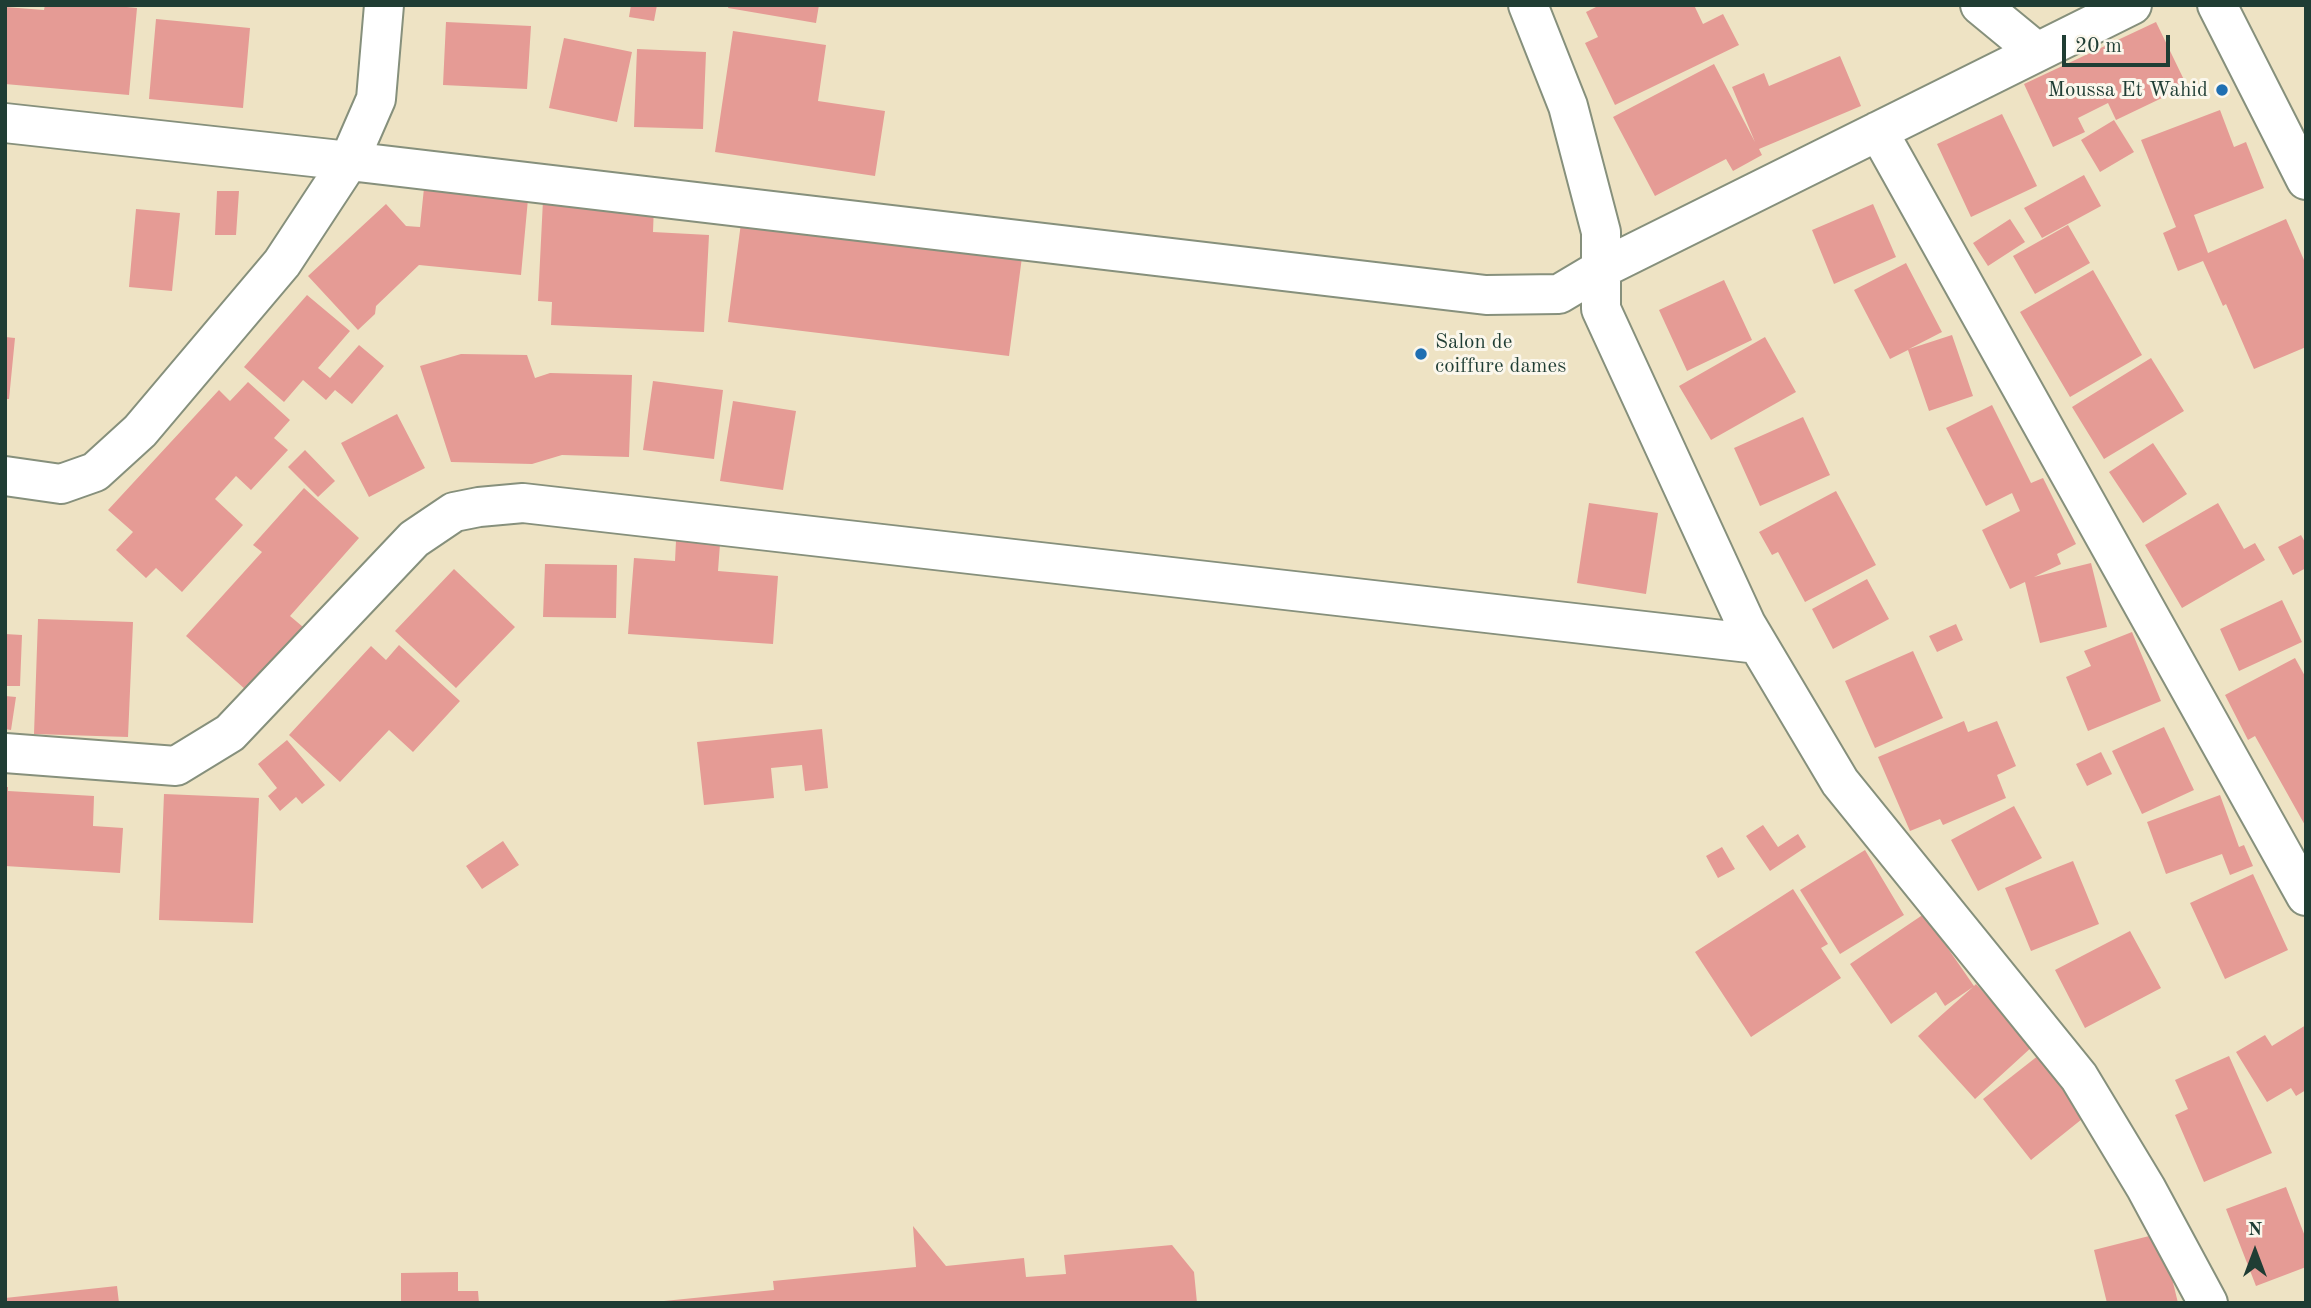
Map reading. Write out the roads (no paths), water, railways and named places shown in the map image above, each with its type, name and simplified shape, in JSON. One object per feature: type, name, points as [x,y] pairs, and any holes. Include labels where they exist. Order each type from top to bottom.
[{"type":"street","points":[[5,476],[61,484],[95,472],[141,431],[282,263],[349,161],[376,99],[384,5]]},
{"type":"street","points":[[1528,5],[1568,106],[1601,232],[1601,309],[1740,612],[1840,782],[2079,1077],[2146,1188],[2208,1303]]},
{"type":"street","points":[[1980,5],[2037,52]]},
{"type":"street","points":[[5,123],[1486,295],[1559,293],[1601,269],[2132,5]]},
{"type":"street","points":[[2217,5],[2306,180]]},
{"type":"street","points":[[1878,131],[2306,896]]},
{"type":"street","points":[[5,753],[176,766],[230,733],[414,539],[454,512],[523,503],[1758,643]]},
{"type":"place","name":"Moussa Et Wahid","points":[[2222,90]]},
{"type":"place","name":"Salon de coiffure dames","points":[[1421,354]]}]
